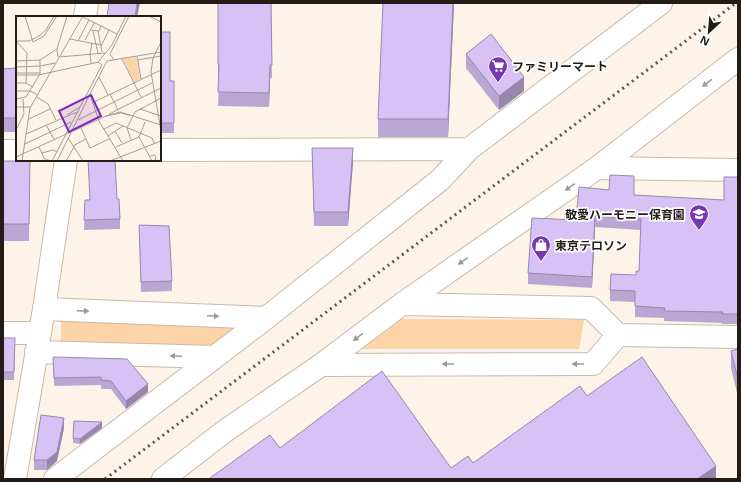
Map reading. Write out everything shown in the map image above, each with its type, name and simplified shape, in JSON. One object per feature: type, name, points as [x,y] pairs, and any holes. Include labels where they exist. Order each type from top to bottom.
[{"type":"street","points":[[85,16],[87,3]]},
{"type":"street","points":[[55,479],[266,318],[440,180],[469,149],[661,3]]},
{"type":"street","points":[[163,479],[226,431],[321,365],[402,304],[597,168],[738,59]]},
{"type":"street","points":[[161,150],[469,149]]},
{"type":"street","points":[[3,151],[16,151]]},
{"type":"street","points":[[15,479],[37,342],[44,310],[66,161]]},
{"type":"street","points":[[597,168],[738,170]]},
{"type":"street","points":[[402,304],[591,308],[618,335],[738,337]]},
{"type":"street","points":[[44,310],[266,318]]},
{"type":"street","points":[[3,333],[37,342],[215,357]]},
{"type":"street","points":[[321,365],[593,364],[618,335]]},
{"type":"shaded area","points":[[61,316],[245,322],[208,352],[61,347]]},
{"type":"shaded area","points":[[401,319],[584,320],[579,349],[359,349]]},
{"type":"building","points":[[109,3],[137,3],[135,16],[107,16]]},
{"type":"building","points":[[218,3],[271,3],[272,65],[270,65],[269,93],[218,92]]},
{"type":"building","points":[[383,3],[453,3],[448,119],[378,119]]},
{"type":"building","points":[[161,32],[170,32],[170,81],[174,81],[174,123],[161,123]]},
{"type":"building","points":[[491,34],[524,77],[499,96],[466,54]]},
{"type":"building","points":[[16,68],[16,118],[3,118],[3,69]]},
{"type":"building","points":[[312,148],[353,148],[348,212],[314,212]]},
{"type":"building","points":[[3,161],[30,161],[29,224],[3,224]]},
{"type":"building","points":[[88,161],[115,161],[117,199],[119,199],[120,219],[84,220],[85,200],[90,200]]},
{"type":"building","points":[[610,175],[634,176],[634,195],[724,200],[724,177],[738,177],[738,314],[722,314],[723,312],[664,311],[665,308],[635,306],[635,291],[610,290],[611,274],[636,275],[636,271],[639,271],[641,219],[595,216],[592,277],[528,273],[532,218],[576,220],[579,187],[609,190]]},
{"type":"building","points":[[139,225],[169,226],[172,281],[141,282]]},
{"type":"building","points":[[3,338],[15,338],[14,372],[3,372]]},
{"type":"building","points":[[738,349],[738,379],[731,351]]},
{"type":"building","points":[[53,357],[127,359],[148,384],[126,401],[111,381],[101,380],[101,377],[54,378]]},
{"type":"building","points":[[642,357],[716,466],[697,479],[210,478],[270,435],[280,448],[382,371],[451,468],[468,456],[473,463],[580,386],[587,396]]},
{"type":"building","points":[[41,415],[64,418],[57,452],[47,460],[34,460]]},
{"type":"building","points":[[74,421],[102,422],[80,439],[73,438]]},
{"type":"railway","points":[[105,479],[736,3]]},
{"type":"place","name":"ファミリーマート","points":[[498,83]]},
{"type":"place","name":"敬愛ハーモニー保育園","points":[[699,231]]},
{"type":"place","name":"東京テロソン","points":[[541,262]]}]
